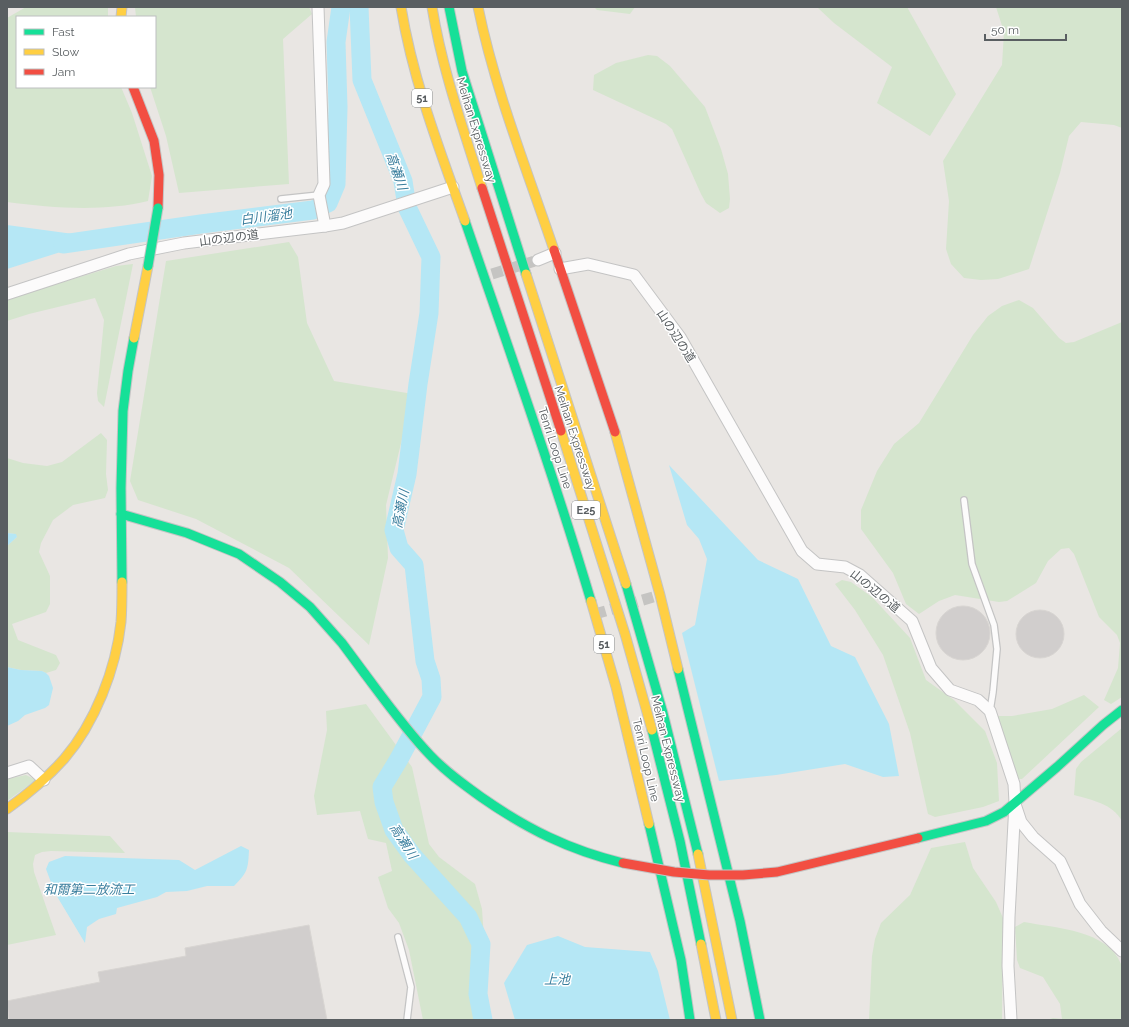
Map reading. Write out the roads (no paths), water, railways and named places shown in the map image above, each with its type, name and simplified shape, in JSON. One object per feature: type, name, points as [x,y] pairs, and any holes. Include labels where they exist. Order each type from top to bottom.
[{"type":"main road","name":"Tenri Loop Line","points":[[401,7],[406,37],[424,104],[453,187],[488,275],[571,534],[616,687],[681,960],[690,1020]]},
{"type":"main road","name":"Meihan Expressway","points":[[432,7],[435,27],[461,124],[634,665],[658,753],[678,839],[697,923],[716,1020]]},
{"type":"main road","name":"Meihan Expressway","points":[[450,7],[451,24],[462,71],[476,118],[591,474],[649,661],[674,752],[695,838],[714,925],[732,1020]]},
{"type":"main road","points":[[478,7],[506,110],[615,432],[660,594],[740,921],[760,1020]]},
{"type":"main road","points":[[7,809],[44,780],[65,758],[84,732],[103,693],[114,658],[122,603],[121,514],[123,410],[128,371],[158,208],[159,175],[154,141],[133,88]]},
{"type":"main road","points":[[121,514],[187,533],[239,554],[280,582],[310,607],[342,643],[402,722],[442,767],[510,817],[558,842],[590,854],[630,865],[673,872],[711,875],[778,872],[986,820],[1004,812],[1058,767],[1103,725],[1122,710]]},
{"type":"street","points":[[318,7],[324,184],[319,195],[325,226]]},
{"type":"street","name":"山の辺の道","points":[[7,294],[129,254],[184,243],[343,223],[453,187]]},
{"type":"street","points":[[538,260],[555,253]]},
{"type":"street","name":"山の辺の道","points":[[560,269],[588,264],[634,275],[680,337],[802,551],[817,564],[845,567],[860,575],[912,621],[931,668],[950,690],[978,700],[990,711]]},
{"type":"street","points":[[990,711],[1014,784],[1008,917],[1008,966],[1011,1020]]},
{"type":"street","points":[[7,773],[29,766],[44,780]]},
{"type":"street","points":[[1014,803],[1022,822],[1033,837],[1060,861],[1080,904],[1101,931],[1122,951]]},
{"type":"lane","points":[[281,199],[319,195]]},
{"type":"lane","points":[[964,500],[972,564],[994,625],[997,649],[990,711]]},
{"type":"lane","points":[[398,937],[411,987],[407,1020]]},
{"type":"water","points":[[7,225],[88,236],[89,243],[7,269]]},
{"type":"water","points":[[669,465],[758,560],[798,579],[831,646],[855,657],[889,724],[899,776],[883,777],[845,764],[776,775],[719,781],[682,633],[695,625],[707,559],[699,539],[687,525]]},
{"type":"water","points":[[7,533],[16,534],[17,537],[7,546]]},
{"type":"water","points":[[7,667],[21,670],[42,671],[49,676],[53,688],[49,705],[45,708],[25,715],[18,721],[7,726]]},
{"type":"water","name":"和爾第二放流工","points":[[241,846],[249,850],[248,866],[245,873],[234,886],[207,886],[187,891],[166,892],[157,897],[117,908],[116,914],[99,919],[87,927],[85,943],[55,893],[46,869],[49,862],[65,856],[179,860],[195,870]]},
{"type":"water","name":"上池","points":[[558,936],[585,947],[650,952],[658,971],[670,1020],[515,1020],[504,983],[527,945]]},
{"type":"waterway","name":"白川溜池","points":[[63,244],[201,224],[313,210],[328,203],[336,184],[338,107],[336,42],[341,7]]},
{"type":"waterway","name":"高瀬川","points":[[359,7],[362,80],[403,181],[407,207],[431,257],[429,313],[418,384],[407,474],[394,530],[399,548],[414,565],[425,661],[431,679],[432,697],[399,759],[382,787],[384,802],[394,830],[412,855],[468,917],[481,944],[478,994],[483,1020]]},
{"type":"tunnel","points":[[492,274],[538,260]]},
{"type":"tunnel","points":[[595,614],[660,595]]}]
